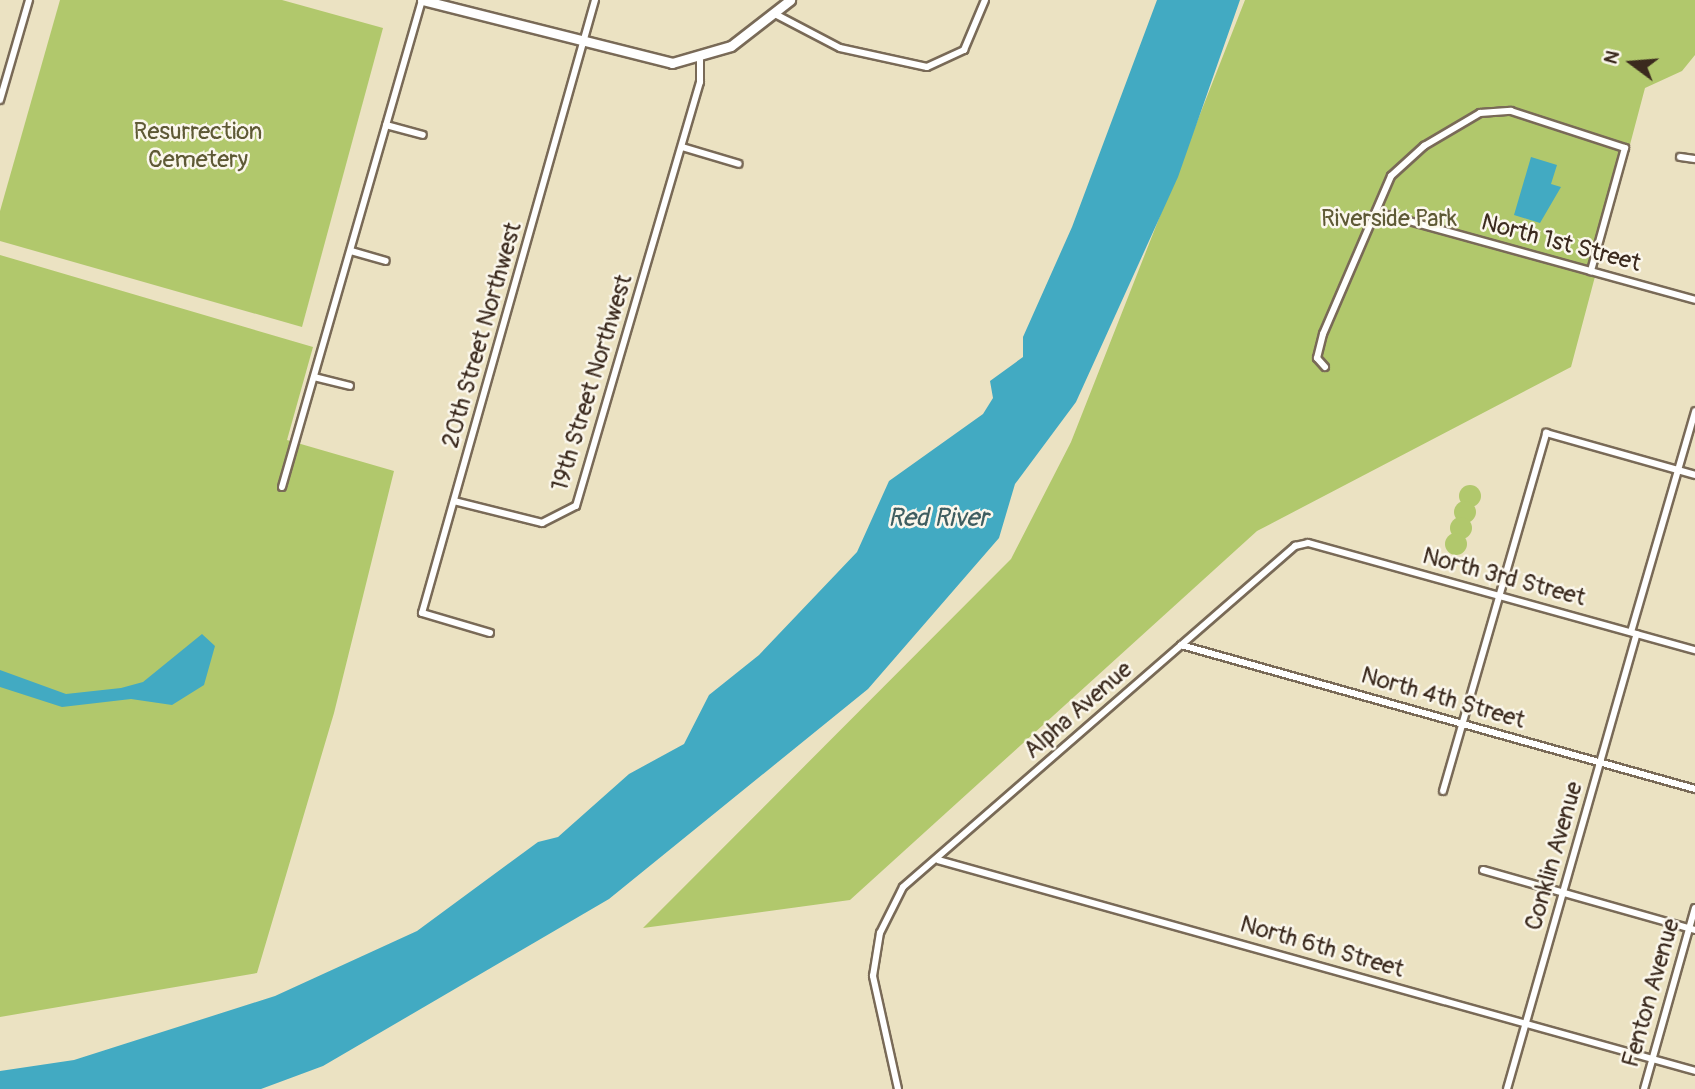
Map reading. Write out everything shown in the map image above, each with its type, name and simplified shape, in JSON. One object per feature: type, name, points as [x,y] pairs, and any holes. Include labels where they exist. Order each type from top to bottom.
[{"type":"street","points":[[0,100],[29,0]]},
{"type":"street","points":[[282,487],[422,0],[647,61],[700,60],[775,14],[790,0]]},
{"type":"street","name":"20th Street Northwest","points":[[490,633],[422,613],[585,44],[595,0]]},
{"type":"street","points":[[775,14],[839,48],[927,67],[964,50],[985,0]]},
{"type":"street","name":"19th Street Northwest","points":[[454,501],[542,523],[576,506],[682,147],[700,60]]},
{"type":"street","points":[[1325,367],[1317,358],[1323,334],[1399,166],[1491,110],[1625,148],[1591,271]]},
{"type":"street","points":[[386,125],[423,135]]},
{"type":"street","points":[[682,147],[739,164]]},
{"type":"street","points":[[1680,157],[1695,159]]},
{"type":"street","name":"North 1st Street","points":[[1376,212],[1695,300]]},
{"type":"street","points":[[351,251],[386,261]]},
{"type":"street","points":[[314,377],[350,386]]},
{"type":"street","name":"Conklin Avenue","points":[[1507,1089],[1601,763],[1695,411]]},
{"type":"street","points":[[1443,791],[1546,433],[1695,475]]},
{"type":"street","name":"North 3rd Street","points":[[1302,543],[1695,650]]},
{"type":"street","name":"Alpha Avenue","points":[[898,1089],[874,996],[875,949],[888,912],[903,887],[938,860],[1181,645],[1302,543]]},
{"type":"street","name":"North 4th Street","points":[[1181,645],[1695,789]]},
{"type":"street","name":"North 6th Street","points":[[938,860],[1695,1071]]},
{"type":"street","points":[[1483,870],[1692,929]]},
{"type":"street","name":"Fenton Avenue","points":[[1644,1089],[1692,929],[1695,908]]},
{"type":"green space","name":"Resurrection Cemetery","points":[[60,0],[282,0],[383,28],[302,327],[0,241],[0,211]]},
{"type":"green space","name":"Riverside Park","points":[[1245,0],[1695,0],[1695,55],[1682,71],[1645,88],[1571,367],[1257,531],[850,900],[643,928],[1011,559],[1071,442]]},
{"type":"green space","points":[[0,255],[313,347],[287,440],[394,471],[334,713],[257,973],[0,1017]]},
{"type":"green space","points":[[1470,485],[1478,488],[1481,496],[1478,504],[1470,507],[1462,504],[1459,496],[1462,488]]},
{"type":"green space","points":[[1465,501],[1473,504],[1476,512],[1473,520],[1465,523],[1457,520],[1454,512],[1457,504]]},
{"type":"green space","points":[[1461,517],[1469,520],[1472,528],[1469,536],[1461,539],[1453,536],[1450,528],[1453,520]]},
{"type":"green space","points":[[1456,533],[1464,536],[1467,544],[1464,552],[1456,555],[1448,552],[1445,544],[1448,536]]},
{"type":"water","name":"Red River","points":[[1157,0],[1240,0],[1178,177],[1076,402],[1015,484],[999,538],[868,689],[609,899],[323,1066],[261,1089],[0,1089],[0,1071],[74,1060],[275,996],[417,931],[538,842],[558,837],[629,774],[684,744],[709,695],[759,655],[857,552],[889,481],[983,414],[993,398],[990,381],[1023,357],[1023,337],[1072,227]]},
{"type":"water","points":[[1531,157],[1557,165],[1551,184],[1561,187],[1540,223],[1514,215]]},
{"type":"water","points":[[202,634],[215,646],[204,685],[172,705],[131,699],[62,707],[0,687],[0,670],[66,694],[121,688],[143,682]]}]
